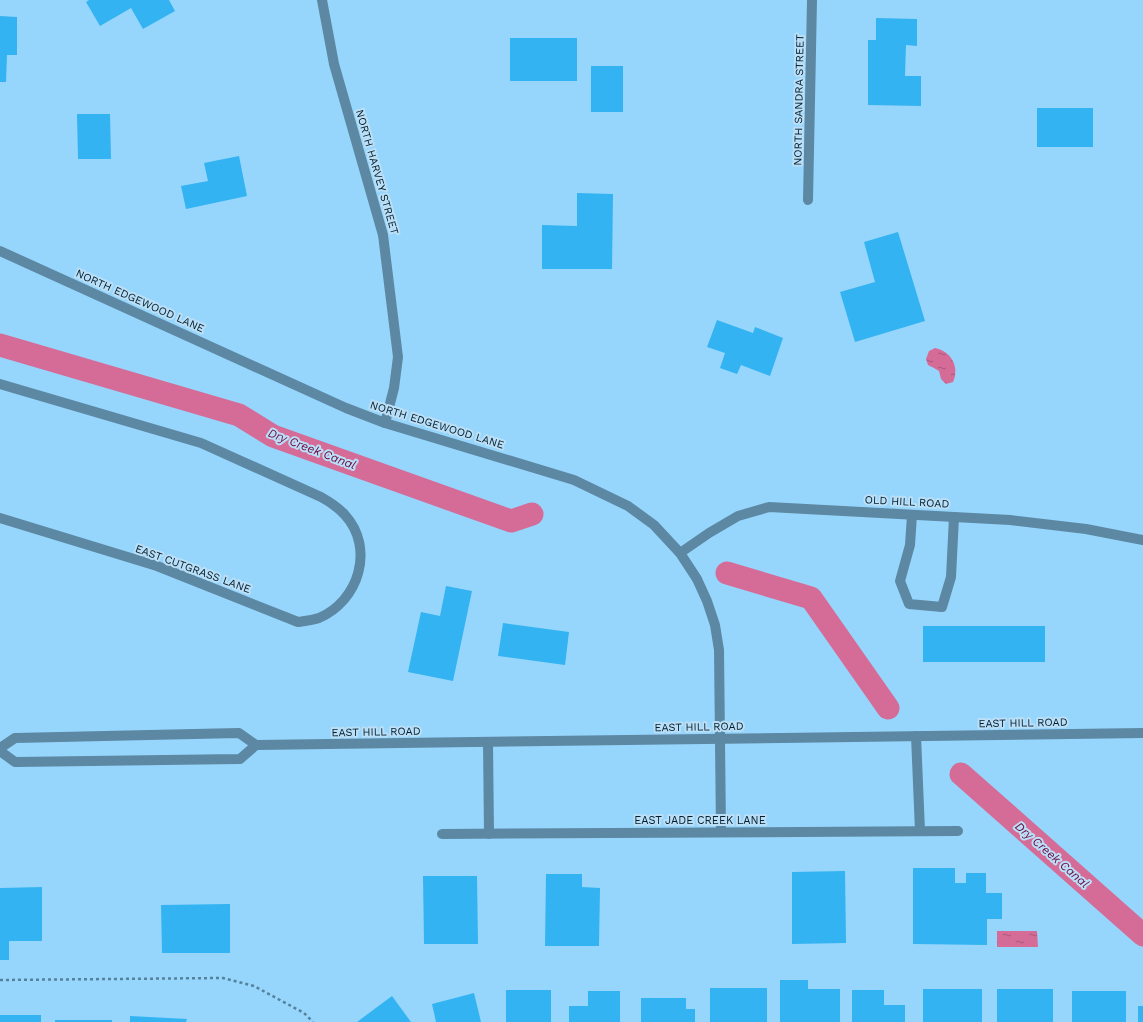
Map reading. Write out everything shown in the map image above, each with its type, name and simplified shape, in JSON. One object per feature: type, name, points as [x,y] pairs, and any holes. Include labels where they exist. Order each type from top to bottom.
[{"type":"street","name":"NORTH HARVEY STREET","points":[[322,0],[334,64],[383,235],[394,313],[398,357],[394,388],[385,423]]},
{"type":"street","name":"NORTH SANDRA STREET","points":[[808,200],[812,0]]},
{"type":"street","name":"NORTH EDGEWOOD LANE","points":[[0,251],[346,408],[385,423],[574,480],[628,506],[654,525],[680,553],[697,579],[707,601],[715,625],[718,650],[721,832]]},
{"type":"street","name":"EAST CUTGRASS LANE","points":[[0,384],[201,443],[321,497],[335,505],[346,516],[355,530],[360,544],[361,560],[358,575],[350,593],[337,607],[319,618],[298,622],[157,566],[0,518]]},
{"type":"street","name":"OLD HILL ROAD","points":[[680,553],[709,533],[738,516],[768,507],[1010,520],[1086,529],[1143,540]]},
{"type":"street","points":[[912,515],[910,545],[900,581],[909,604],[942,607],[951,577],[954,517]]},
{"type":"street","points":[[239,733],[256,745],[240,759],[15,762],[0,750],[15,738],[239,733]]},
{"type":"street","name":"EAST HILL ROAD","points":[[256,745],[1143,733]]},
{"type":"street","points":[[916,736],[920,831]]},
{"type":"street","points":[[488,742],[489,834]]},
{"type":"street","name":"EAST JADE CREEK LANE","points":[[442,834],[958,831]]},
{"type":"path","points":[[0,980],[223,978],[254,986],[304,1013],[313,1022]]},
{"type":"water","points":[[935,348],[946,352],[953,360],[955,365],[955,376],[953,382],[946,384],[941,379],[939,371],[928,365],[926,359],[929,351]]},
{"type":"water","points":[[997,931],[1037,931],[1038,947],[997,947]]},
{"type":"building","points":[[89,0],[169,0],[175,11],[143,29],[131,8],[100,26],[86,2]]},
{"type":"building","points":[[0,16],[17,17],[17,55],[7,55],[6,82],[0,82]]},
{"type":"building","points":[[876,18],[917,19],[917,46],[906,45],[905,76],[921,76],[921,106],[868,105],[868,40],[876,40]]},
{"type":"building","points":[[510,38],[577,38],[577,81],[510,81]]},
{"type":"building","points":[[591,66],[623,66],[623,112],[591,112]]},
{"type":"building","points":[[1037,108],[1093,108],[1093,147],[1037,147]]},
{"type":"building","points":[[77,114],[110,114],[111,159],[78,159]]},
{"type":"building","points":[[239,156],[247,196],[186,209],[181,186],[208,181],[204,163]]},
{"type":"building","points":[[577,193],[613,194],[612,269],[542,269],[542,225],[577,226]]},
{"type":"building","points":[[898,232],[925,321],[855,342],[840,292],[875,282],[864,242]]},
{"type":"building","points":[[717,320],[753,333],[755,327],[783,338],[770,376],[741,365],[737,374],[720,368],[725,353],[707,347]]},
{"type":"building","points":[[446,586],[472,591],[453,681],[408,672],[421,612],[440,616]]},
{"type":"building","points":[[503,623],[569,632],[565,665],[498,656]]},
{"type":"building","points":[[923,626],[1045,626],[1045,662],[923,662]]},
{"type":"building","points":[[913,868],[955,868],[955,883],[966,883],[966,873],[986,873],[986,893],[1002,893],[1002,919],[987,919],[987,945],[913,944]]},
{"type":"building","points":[[845,871],[846,943],[792,944],[792,872]]},
{"type":"building","points":[[546,874],[582,874],[582,887],[600,888],[599,946],[545,946]]},
{"type":"building","points":[[423,876],[477,876],[478,944],[424,944]]},
{"type":"building","points":[[42,887],[42,941],[9,941],[9,960],[0,960],[0,888]]},
{"type":"building","points":[[230,904],[230,953],[162,953],[161,905]]},
{"type":"building","points":[[780,980],[808,980],[808,989],[840,989],[840,1022],[780,1022]]},
{"type":"building","points":[[710,988],[767,988],[767,1022],[710,1022]]},
{"type":"building","points":[[923,989],[982,989],[982,1022],[923,1022]]},
{"type":"building","points":[[997,989],[1053,989],[1053,1022],[997,1022]]},
{"type":"building","points":[[506,990],[551,990],[551,1022],[506,1022]]},
{"type":"building","points":[[852,990],[884,990],[884,1005],[905,1005],[905,1022],[852,1022]]},
{"type":"building","points":[[588,991],[620,991],[620,1022],[569,1022],[569,1006],[588,1006]]},
{"type":"building","points":[[1072,991],[1126,991],[1126,1022],[1072,1022]]},
{"type":"building","points":[[474,993],[481,1022],[436,1022],[432,1004]]},
{"type":"building","points":[[392,996],[411,1022],[357,1022]]},
{"type":"building","points":[[641,998],[686,998],[686,1009],[695,1009],[695,1022],[641,1022]]},
{"type":"building","points":[[1138,1006],[1143,1006],[1143,1022],[1138,1022]]},
{"type":"building","points":[[0,1015],[41,1015],[41,1022],[0,1022]]},
{"type":"building","points":[[130,1016],[187,1019],[186,1022],[130,1022]]},
{"type":"building","points":[[55,1020],[112,1020],[112,1022],[55,1022]]},
{"type":"waterway","name":"Dry Creek Canal","points":[[0,345],[239,415],[273,436],[511,521],[532,514]]},
{"type":"waterway","name":"Dry Creek Canal","points":[[727,573],[811,598],[888,708]]},
{"type":"waterway","name":"Dry Creek Canal","points":[[961,774],[1143,935]]}]
